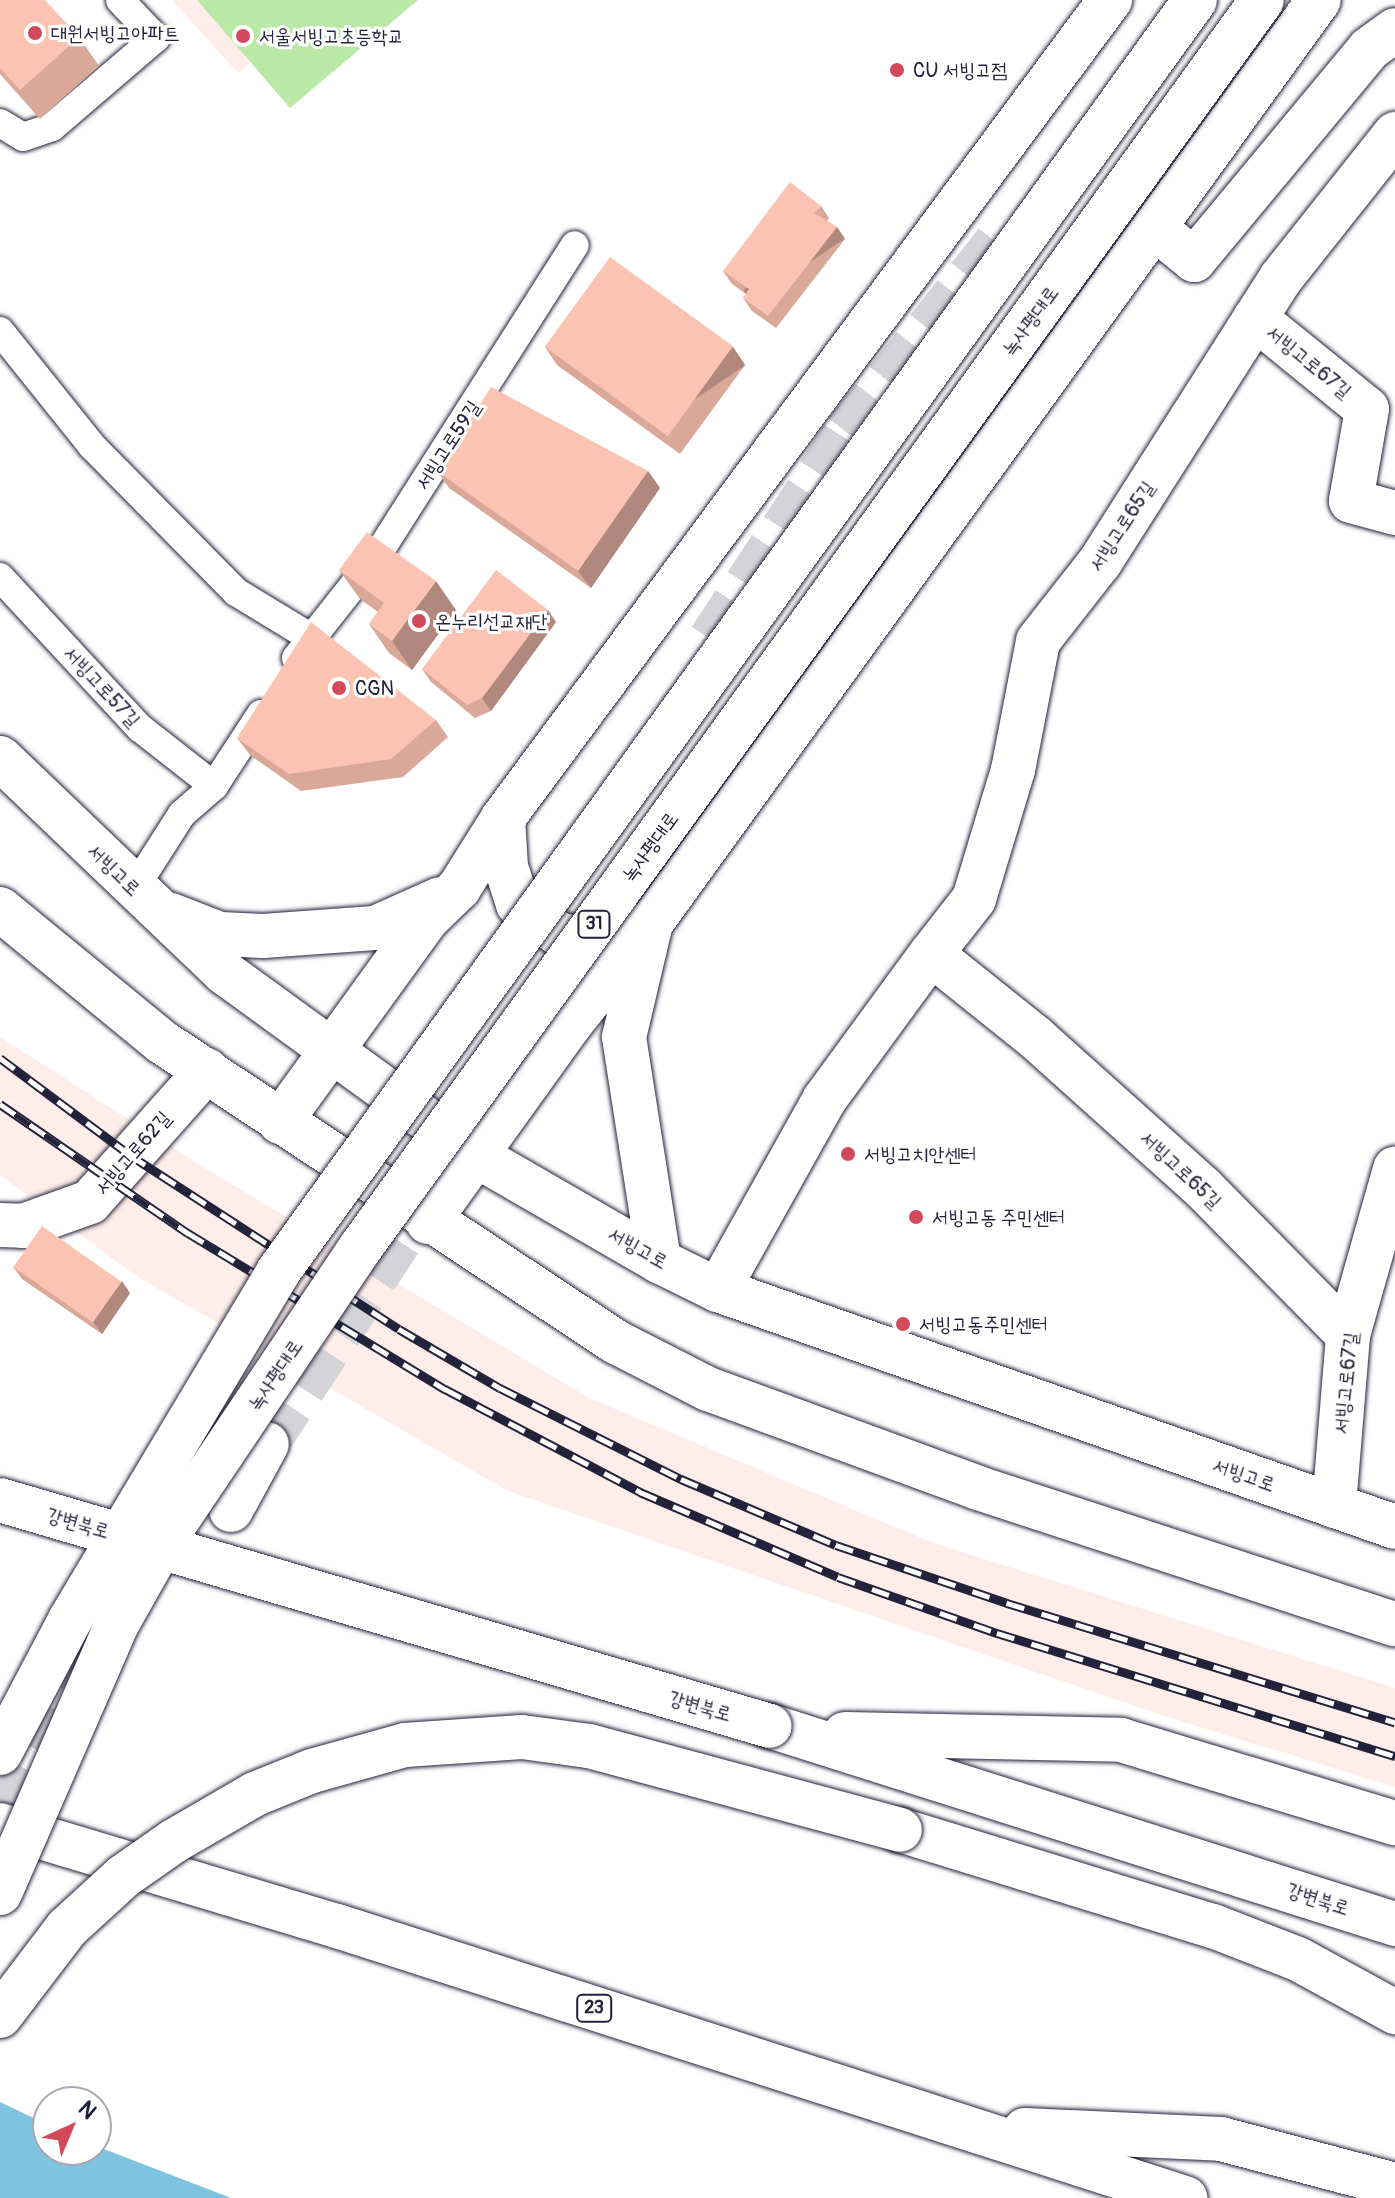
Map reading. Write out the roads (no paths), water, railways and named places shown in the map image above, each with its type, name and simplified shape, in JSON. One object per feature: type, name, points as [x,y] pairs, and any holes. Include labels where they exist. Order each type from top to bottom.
[{"type":"main road","points":[[280,1122],[331,1047],[426,920],[459,888],[503,818],[1110,0]]},
{"type":"main road","name":"31","points":[[0,1753],[70,1620],[278,1272],[1195,0]]},
{"type":"main road","name":"녹사평대로","points":[[0,1893],[117,1624],[166,1537],[361,1247],[1262,0]]},
{"type":"main road","points":[[503,818],[506,867],[518,904],[560,935],[591,940],[635,915],[1319,0]]},
{"type":"main road","points":[[1167,238],[1194,260],[1369,49],[1395,30]]},
{"type":"main road","name":"서빙고로65길","points":[[718,1290],[824,1100],[974,899],[1013,770],[1038,641],[1100,562],[1255,318],[1395,134]]},
{"type":"main road","points":[[428,1222],[571,1023],[635,915],[1129,208]]},
{"type":"main road","name":"서빙고로67길","points":[[1255,318],[1367,409],[1351,501],[1395,513]]},
{"type":"main road","name":"서빙고로","points":[[0,758],[144,899],[225,973],[331,1047],[477,1156],[659,1261],[718,1290],[1395,1527]]},
{"type":"main road","points":[[144,899],[220,934],[375,928],[459,888]]},
{"type":"main road","points":[[0,909],[162,1042],[428,1222],[616,1342],[708,1389],[978,1488],[1395,1624]]},
{"type":"main road","points":[[635,915],[624,1037],[659,1261]]},
{"type":"main road","name":"서빙고로65길","points":[[931,954],[1036,1038],[1203,1188],[1348,1335]]},
{"type":"main road","name":"서빙고로62길","points":[[0,1225],[23,1226],[90,1202],[207,1070]]},
{"type":"main road","name":"서빙고로67길","points":[[1334,1506],[1348,1335],[1395,1169]]},
{"type":"main road","points":[[231,1510],[267,1444]]},
{"type":"main road","name":"강변북로","points":[[0,1500],[782,1730],[1395,1924]]},
{"type":"main road","points":[[782,1730],[1121,1740],[1395,1823]]},
{"type":"main road","points":[[0,2016],[67,1928],[124,1876],[174,1841],[255,1794],[312,1771],[405,1745],[522,1737],[589,1746],[900,1830],[1213,1926],[1298,1959],[1390,2008]]},
{"type":"main road","name":"23","points":[[0,1825],[337,1926],[1185,2198]]},
{"type":"main road","points":[[967,2127],[1221,2139],[1395,2185]]},
{"type":"lane","points":[[0,123],[23,137],[52,127],[156,38],[120,0]]},
{"type":"lane","name":"서빙고로59길","points":[[144,899],[182,814],[214,786],[310,637],[378,554],[575,245]]},
{"type":"lane","points":[[0,331],[92,446],[236,592],[310,637]]},
{"type":"lane","name":"서빙고로57길","points":[[0,577],[140,728],[214,786]]},
{"type":"water","points":[[0,2102],[32,2117],[32,2166],[112,2166],[112,2152],[231,2198],[0,2198]]},
{"type":"tunnel","points":[[710,639],[846,432],[1007,228]]},
{"type":"tunnel","points":[[267,1444],[440,1180]]},
{"type":"tunnel","points":[[0,1805],[99,1625]]},
{"type":"railway","points":[[0,1058],[130,1155],[399,1329],[500,1388],[681,1479],[836,1545],[1007,1603],[1395,1722]]},
{"type":"railway","points":[[0,1104],[188,1233],[445,1389],[640,1492],[838,1577],[997,1633],[1395,1756]]},
{"type":"place","name":"대원서빙고아파트","points":[[35,33]]},
{"type":"place","name":"서울서빙고초등학교","points":[[243,36]]},
{"type":"place","name":"CU 서빙고점","points":[[897,70]]},
{"type":"place","name":"온누리선교재단","points":[[419,621]]},
{"type":"place","name":"CGN","points":[[339,688]]},
{"type":"place","name":"서빙고치안센터","points":[[848,1154]]},
{"type":"place","name":"서빙고동 주민센터","points":[[916,1217]]},
{"type":"place","name":"서빙고동주민센터","points":[[903,1324]]}]
